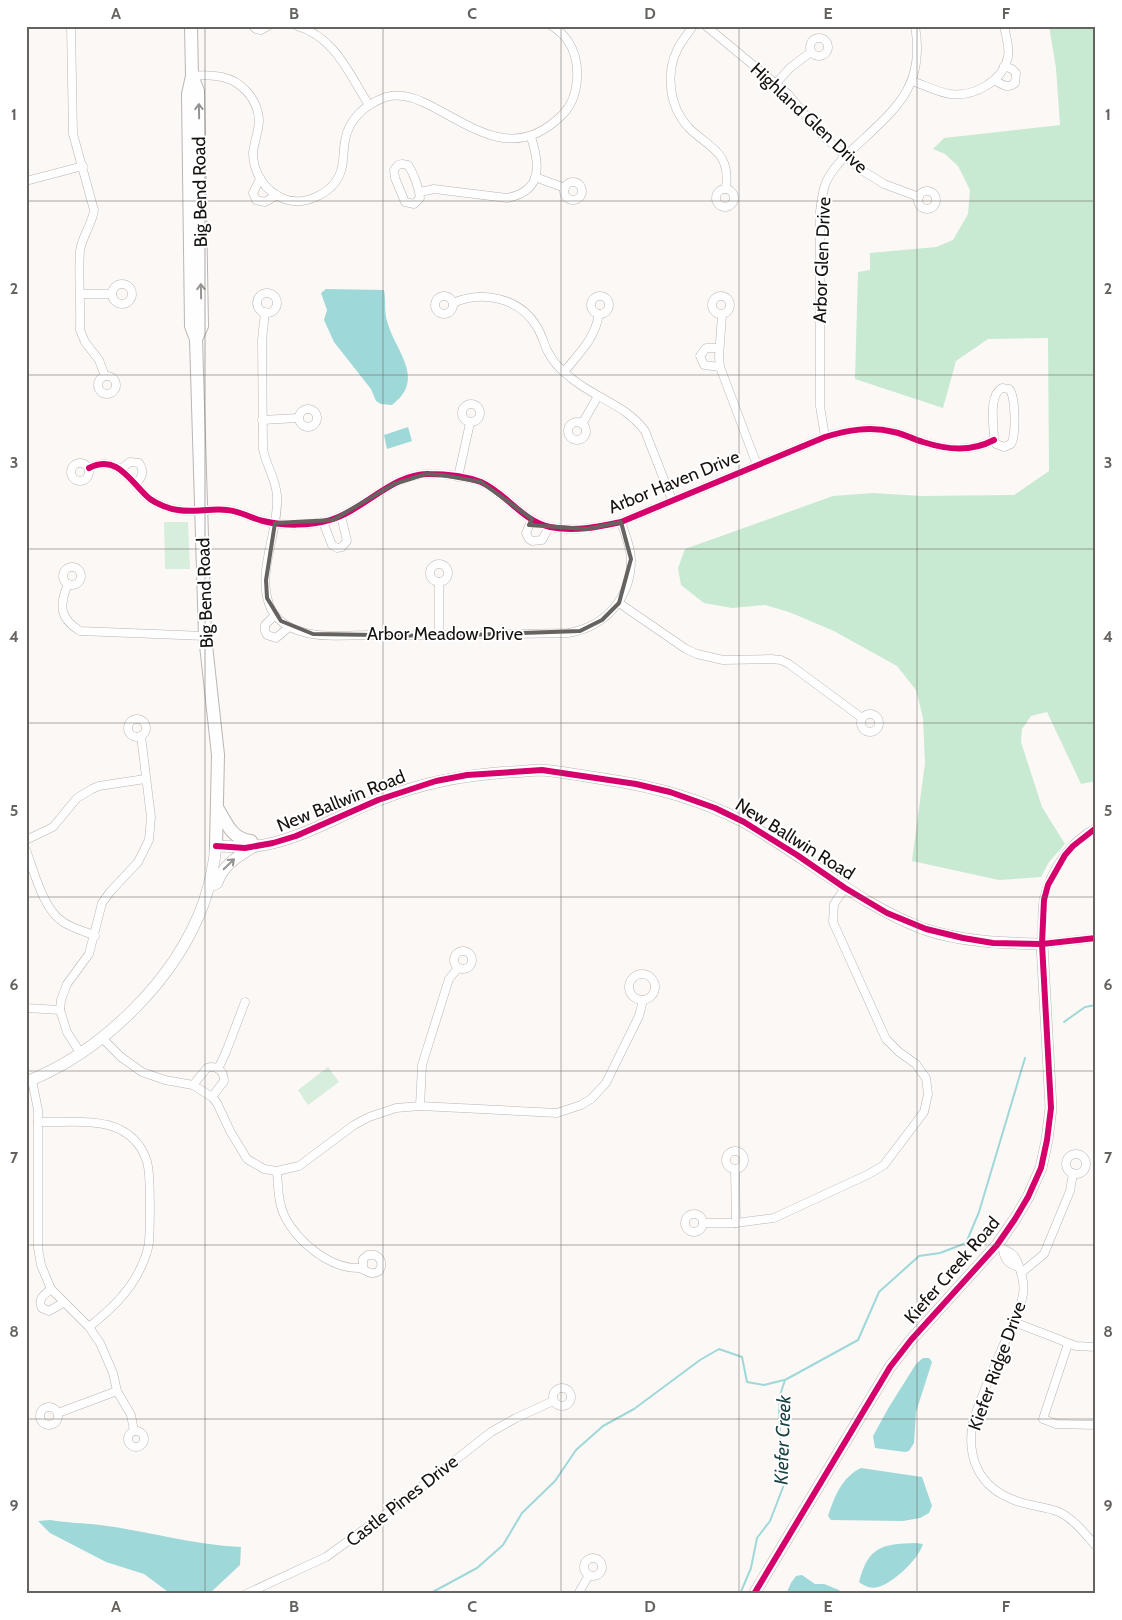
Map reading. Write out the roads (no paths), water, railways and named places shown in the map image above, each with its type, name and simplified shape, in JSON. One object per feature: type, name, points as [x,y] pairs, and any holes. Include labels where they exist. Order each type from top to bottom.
[{"type":"main road","name":"Big Bend Road","points":[[192,26],[192,76],[188,94],[191,326],[196,339],[205,636],[218,755],[216,846]]},
{"type":"main road","points":[[217,807],[226,826],[244,840],[251,841],[254,846]]},
{"type":"street","points":[[71,26],[74,134],[94,210],[93,218],[85,234],[80,251],[81,337],[99,360],[104,376]]},
{"type":"street","points":[[253,26],[261,30],[268,26]]},
{"type":"street","points":[[297,26],[319,36],[333,49],[369,105]]},
{"type":"street","points":[[192,76],[224,77],[240,86],[252,99],[257,107],[259,118],[259,129],[253,152],[254,163],[260,179],[269,190],[277,195],[289,200],[304,201],[318,196],[336,182],[341,172],[348,130],[353,120],[369,105],[390,96],[419,99],[488,135],[503,139],[530,137],[555,123],[565,113],[575,91],[577,77],[576,63],[568,40],[552,26]]},
{"type":"street","points":[[694,26],[678,48],[674,59],[670,78],[672,94],[676,109],[687,126],[720,154],[728,176],[726,188]]},
{"type":"street","name":"Highland Glen Drive","points":[[706,26],[776,83],[797,103],[822,135],[872,177],[919,197]]},
{"type":"street","name":"Arbor Glen Drive","points":[[825,437],[820,406],[820,212],[825,185],[836,166],[846,155],[892,112],[912,81],[918,55],[915,26]]},
{"type":"street","points":[[912,81],[949,94],[976,90],[995,80],[1004,66],[1008,50],[1004,26]]},
{"type":"street","points":[[776,83],[791,67],[811,52]]},
{"type":"street","points":[[995,80],[1005,86],[1012,86],[1015,83],[1016,74],[1012,69],[1004,66]]},
{"type":"street","points":[[420,192],[434,189],[507,198],[515,197],[524,192],[535,176],[538,161],[530,137]]},
{"type":"street","points":[[402,164],[408,165],[420,192],[420,198],[416,203],[405,202],[395,178],[396,167],[402,164]]},
{"type":"street","points":[[26,181],[83,166]]},
{"type":"street","points":[[535,176],[565,188]]},
{"type":"street","points":[[260,179],[253,193],[256,200],[265,202],[277,195]]},
{"type":"street","points":[[81,294],[112,294]]},
{"type":"street","points":[[453,303],[462,299],[483,296],[503,299],[522,309],[537,327],[548,351],[564,372],[582,386],[628,412],[638,422],[645,431],[672,500]]},
{"type":"street","name":"Arbor Meadow Drive","points":[[265,312],[262,340],[264,459],[276,486],[277,495],[275,524],[266,580],[267,598],[275,615],[289,627],[313,634],[439,636],[568,633],[580,631],[602,620],[619,603],[625,590],[631,559],[629,545],[621,522]]},
{"type":"street","points":[[564,372],[589,342],[597,326],[599,314]]},
{"type":"street","points":[[722,315],[719,348],[720,367],[757,465]]},
{"type":"street","points":[[719,348],[706,348],[701,352],[700,359],[708,366],[720,367]]},
{"type":"street","name":"Arbor Haven Drive","points":[[1006,388],[1012,392],[1013,396],[1013,441],[1004,447],[999,446],[994,440],[993,400],[996,392],[1006,388]]},
{"type":"street","points":[[582,424],[598,396]]},
{"type":"street","points":[[262,420],[298,418]]},
{"type":"street","points":[[458,477],[470,423]]},
{"type":"street","name":"Arbor Haven Drive","points":[[121,469],[150,499],[159,504],[178,510],[227,510],[275,524],[323,522],[341,516],[369,501],[394,484],[412,477],[426,474],[458,477],[481,482],[532,519],[549,527],[587,529],[621,522],[825,437],[845,431],[879,430],[894,432],[933,445],[970,449],[994,440]]},
{"type":"street","points":[[88,468],[98,464],[105,464],[121,469],[130,462],[139,464],[142,467],[142,474],[136,484]]},
{"type":"street","points":[[323,522],[332,545],[337,548],[342,547],[347,541],[341,516]]},
{"type":"street","points":[[532,519],[526,532],[532,541],[542,540],[549,527]]},
{"type":"street","points":[[439,582],[439,636]]},
{"type":"street","points":[[68,584],[62,602],[62,611],[72,626],[80,631],[205,636]]},
{"type":"street","points":[[619,603],[686,650],[697,654],[723,660],[781,660],[862,718]]},
{"type":"street","points":[[275,615],[265,625],[267,635],[276,638],[289,627]]},
{"type":"street","points":[[81,1054],[67,1032],[60,1010],[64,992],[89,954],[102,904],[110,892],[138,862],[149,840],[151,817],[140,736]]},
{"type":"street","name":"New Ballwin Road","points":[[216,846],[273,844],[296,836],[378,800],[436,781],[467,775],[542,770],[636,784],[670,792],[715,808],[744,822],[887,913],[926,929],[993,943],[1042,944],[1096,938]]},
{"type":"street","points":[[26,840],[53,827],[72,803],[85,792],[99,786],[145,779]]},
{"type":"street","name":"Kiefer Creek Road","points":[[754,1594],[890,1367],[911,1340],[1000,1247],[1028,1197],[1040,1168],[1047,1140],[1051,1108],[1042,944],[1044,900],[1048,885],[1068,851],[1096,828]]},
{"type":"street","points":[[134,1431],[131,1415],[117,1391],[105,1353],[89,1327],[51,1289],[41,1265],[38,1248],[38,1110],[29,1081],[81,1054],[102,1038],[140,1002],[174,959],[198,917],[209,886],[216,846]]},
{"type":"street","points":[[209,886],[216,883],[219,875],[230,862],[254,846]]},
{"type":"street","points":[[26,850],[44,896],[56,916],[72,927],[95,936]]},
{"type":"street","points":[[703,1223],[736,1223],[774,1218],[877,1170],[884,1165],[924,1112],[928,1094],[926,1078],[916,1064],[899,1052],[886,1039],[833,922],[834,904],[845,888]]},
{"type":"street","points":[[420,1106],[422,1065],[449,979],[458,968]]},
{"type":"street","points":[[102,1038],[121,1058],[142,1072],[165,1080],[193,1085],[212,1097],[217,1103],[241,1151],[247,1158],[264,1169],[277,1171],[291,1169],[305,1163],[348,1129],[370,1117],[396,1108],[420,1106],[558,1113],[581,1104],[591,1099],[606,1083],[639,1016],[643,1000]]},
{"type":"street","points":[[218,1069],[245,1002]]},
{"type":"street","points":[[26,1008],[60,1010]]},
{"type":"street","points":[[193,1085],[206,1068],[214,1067],[218,1069],[222,1073],[224,1081],[212,1097]]},
{"type":"street","points":[[38,1122],[99,1123],[112,1126],[135,1140],[148,1162],[149,1242],[145,1259],[136,1277],[115,1306],[89,1327]]},
{"type":"street","points":[[735,1170],[736,1223]]},
{"type":"street","points":[[277,1171],[281,1207],[285,1218],[304,1241],[317,1254],[338,1265],[363,1268]]},
{"type":"street","points":[[1000,1247],[1008,1250],[1013,1255],[1017,1260],[1020,1270],[1044,1254],[1070,1191],[1073,1173]]},
{"type":"street","name":"Kiefer Ridge Drive","points":[[1020,1270],[1024,1286],[1023,1295],[1014,1322],[972,1422],[970,1443],[974,1464],[989,1485],[998,1492],[1015,1501],[1059,1512],[1073,1521],[1096,1546]]},
{"type":"street","points":[[51,1289],[40,1299],[42,1308],[49,1311],[63,1302]]},
{"type":"street","points":[[1014,1322],[1068,1344],[1085,1347],[1096,1346]]},
{"type":"street","points":[[1068,1344],[1043,1419],[1056,1424],[1096,1425]]},
{"type":"street","points":[[58,1413],[117,1391]]},
{"type":"street","name":"Castle Pines Drive","points":[[246,1594],[326,1557],[402,1502],[491,1432],[553,1401]]},
{"type":"street","points":[[578,1594],[589,1575]]},
{"type":"water","points":[[326,289],[384,290],[387,321],[406,364],[408,375],[407,385],[402,395],[392,405],[381,404],[376,401],[371,389],[334,342],[324,320],[327,310],[321,293]]},
{"type":"water","points":[[408,427],[412,441],[387,449],[384,435]]},
{"type":"water","points":[[923,1358],[929,1358],[932,1362],[916,1412],[914,1443],[909,1451],[905,1452],[875,1448],[873,1436],[916,1364]]},
{"type":"water","points":[[861,1468],[922,1477],[932,1506],[929,1513],[920,1518],[903,1521],[831,1520],[828,1516],[840,1488],[854,1472]]},
{"type":"water","points":[[50,1520],[100,1525],[205,1544],[241,1547],[240,1565],[209,1594],[171,1594],[144,1574],[106,1562],[50,1533],[38,1521]]},
{"type":"water","points":[[923,1544],[916,1557],[911,1564],[891,1581],[872,1588],[859,1582],[867,1561],[878,1550],[894,1545]]},
{"type":"water","points":[[802,1575],[815,1584],[824,1584],[839,1590],[842,1594],[786,1594],[796,1576]]},
{"type":"waterway","name":"Kiefer Creek","points":[[1064,1022],[1085,1007],[1096,1005]]},
{"type":"waterway","name":"Kiefer Creek","points":[[740,1594],[751,1568],[757,1538],[770,1521],[785,1482],[779,1416],[780,1395],[785,1380],[858,1340],[879,1292],[919,1256],[940,1253],[966,1243],[979,1212],[1025,1058]]},
{"type":"waterway","points":[[429,1594],[477,1568],[503,1545],[522,1513],[555,1481],[576,1450],[603,1426],[634,1409],[700,1360],[719,1349],[742,1357],[747,1382],[764,1385],[784,1380]]}]
